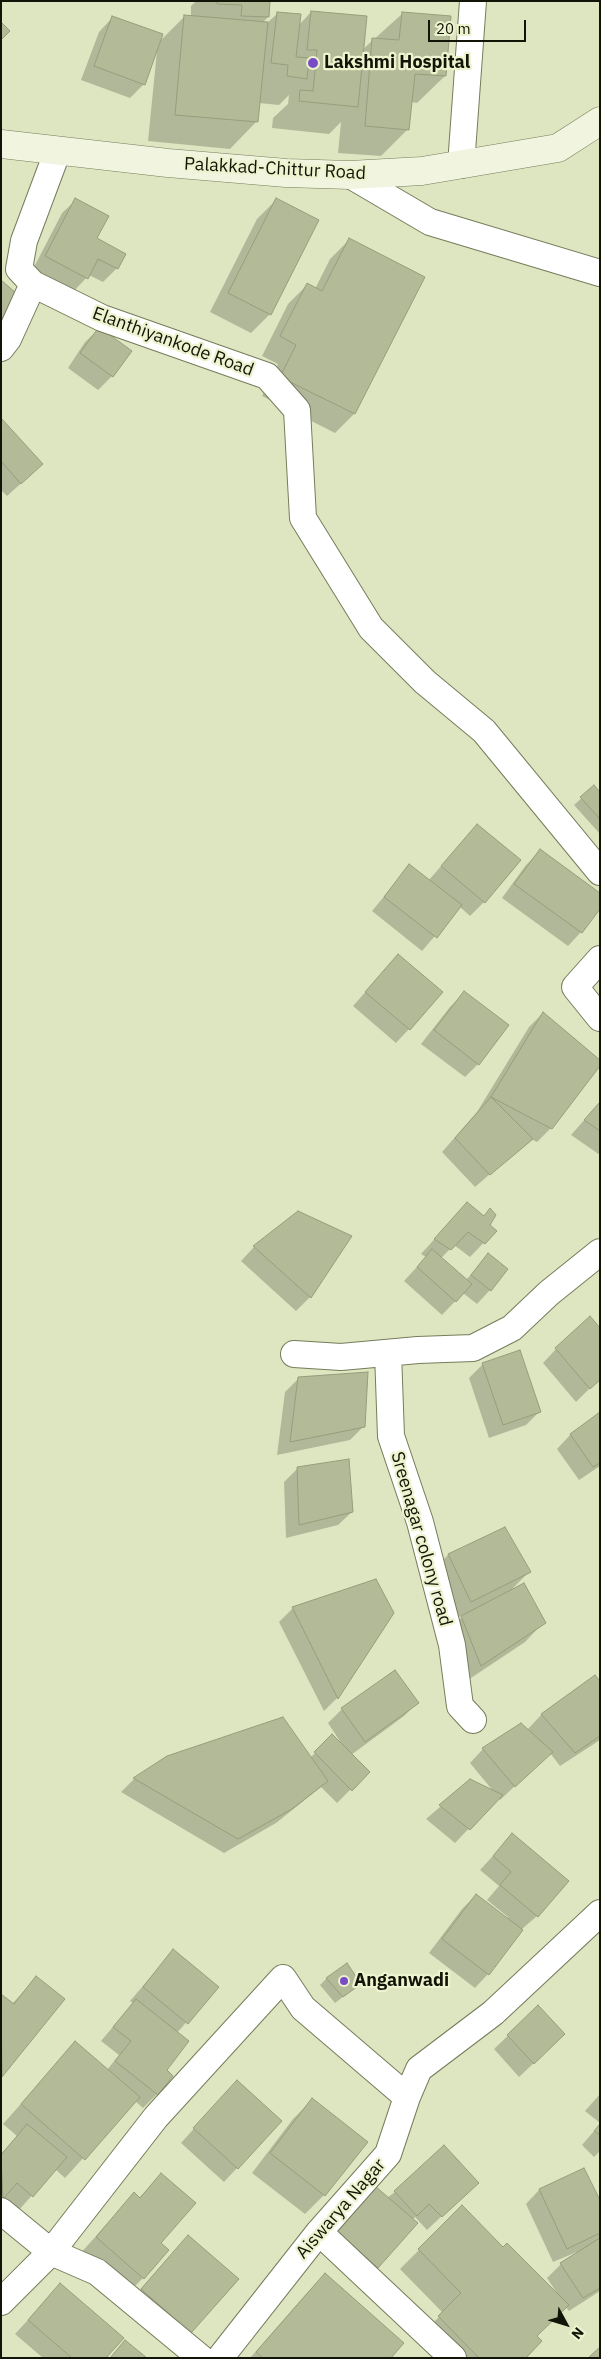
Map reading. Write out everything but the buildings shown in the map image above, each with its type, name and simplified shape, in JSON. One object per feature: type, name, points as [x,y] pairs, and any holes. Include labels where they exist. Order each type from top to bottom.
[{"type":"main road","name":"Palakkad-Chittur Road","points":[[1,144],[178,164],[286,173],[350,175],[422,171],[558,148],[600,121]]},
{"type":"street","points":[[461,165],[473,1]]},
{"type":"street","name":"Elanthiyankode Road","points":[[58,150],[24,241],[19,268],[33,284],[102,318],[267,376],[297,410],[303,518],[371,628],[425,682],[484,730],[600,872]]},
{"type":"street","points":[[350,175],[430,222],[600,273]]},
{"type":"street","points":[[1,348],[8,339],[33,284]]},
{"type":"street","points":[[600,959],[575,987],[600,1018]]},
{"type":"street","points":[[294,1354],[341,1357],[473,1348],[512,1328],[549,1293],[600,1252]]},
{"type":"street","name":"Sreenagar colony road","points":[[388,1353],[391,1436],[420,1522],[452,1645],[460,1706],[473,1720]]},
{"type":"street","name":"Aiswarya Nagar","points":[[220,2358],[319,2232],[388,2154],[407,2097],[419,2069],[493,2013],[600,1913]]},
{"type":"street","points":[[1,2302],[50,2252],[156,2117],[282,1978],[303,2008],[407,2097]]},
{"type":"street","points":[[1,2211],[50,2252],[97,2272],[201,2358]]},
{"type":"street","points":[[319,2232],[453,2358]]},
{"type":"place","name":"Lakshmi Hospital","points":[[313,63]]},
{"type":"place","name":"Anganwadi","points":[[344,1981]]}]
